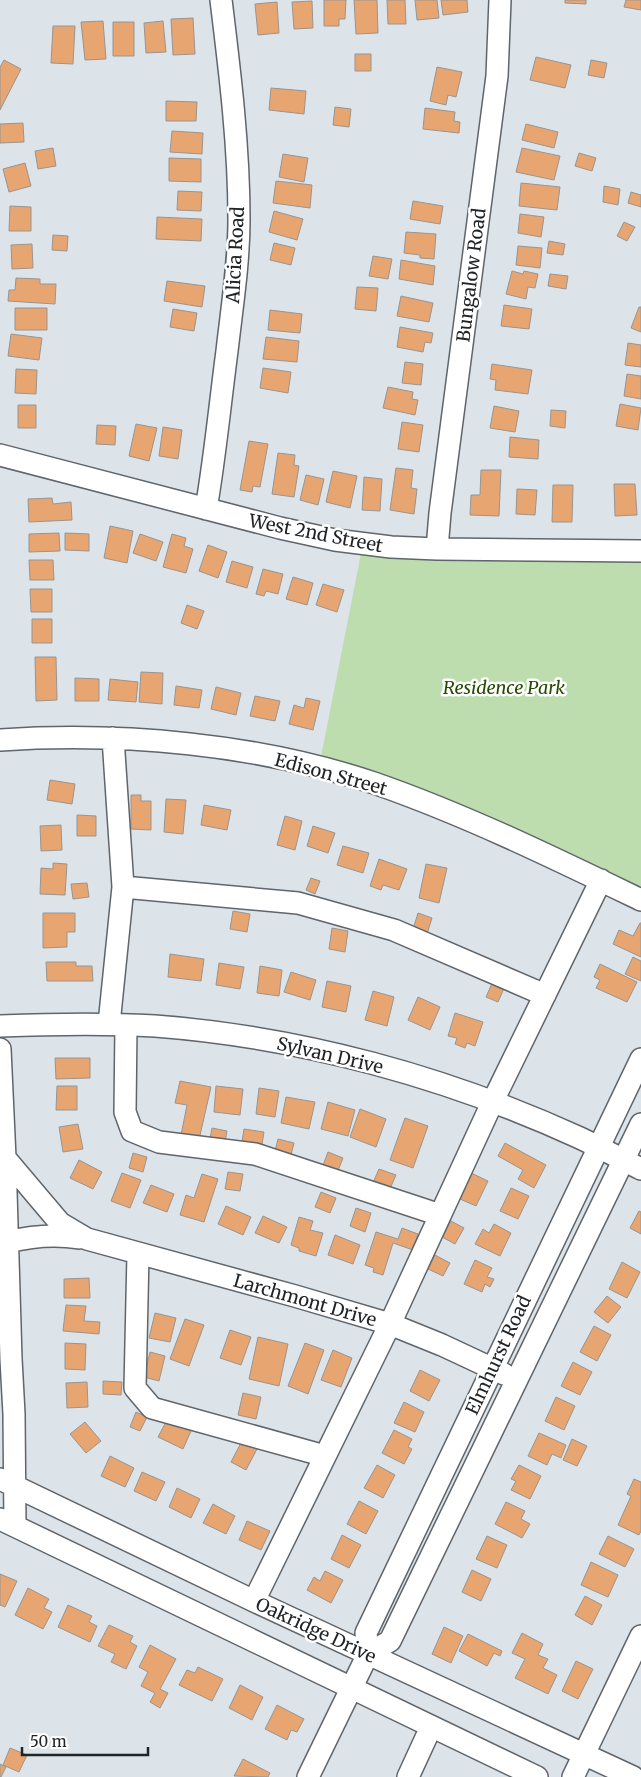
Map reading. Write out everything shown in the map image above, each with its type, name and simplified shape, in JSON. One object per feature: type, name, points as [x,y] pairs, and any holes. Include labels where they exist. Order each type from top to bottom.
[{"type":"street","name":"Alicia Road","points":[[206,509],[212,474],[236,273],[239,220],[232,93],[221,0]]},
{"type":"street","name":"Bungalow Road","points":[[437,549],[440,513],[497,76],[500,0]]},
{"type":"street","name":"West 2nd Street","points":[[0,455],[280,528],[335,540],[391,547],[437,549],[641,551]]},
{"type":"street","name":"Edison Street","points":[[0,740],[39,737],[157,740],[223,749],[319,767],[373,783],[437,806],[641,900]]},
{"type":"street","points":[[114,738],[123,887],[117,1024],[125,1112],[132,1131],[159,1142],[255,1154],[440,1215]]},
{"type":"street","points":[[254,1601],[390,1324],[492,1103],[601,880]]},
{"type":"street","points":[[123,887],[298,903],[394,930],[545,995]]},
{"type":"street","name":"Sylvan Drive","points":[[0,1026],[117,1024],[203,1031],[302,1047],[387,1068],[492,1103],[580,1138],[632,1164]]},
{"type":"street","points":[[0,1049],[5,1158],[3,1216],[8,1242],[8,1523],[536,1777]]},
{"type":"street","name":"Elmhurst Road","points":[[308,1777],[368,1654],[366,1633],[641,1059]]},
{"type":"street","name":"Elmhurst Road","points":[[368,1654],[390,1641],[516,1380],[632,1164],[641,1124]]},
{"type":"street","name":"Larchmont Drive","points":[[5,1158],[60,1223],[87,1240]]},
{"type":"street","name":"Larchmont Drive","points":[[8,1242],[25,1238],[56,1235],[87,1240],[295,1296],[390,1324],[442,1345],[516,1380]]},
{"type":"street","points":[[138,1254],[135,1388],[152,1408],[325,1456]]},
{"type":"street","name":"Oakridge Drive","points":[[8,1483],[254,1601],[633,1777]]},
{"type":"street","points":[[572,1777],[641,1636]]},
{"type":"street","points":[[408,1777],[431,1727]]},
{"type":"green space","name":"Residence Park","points":[[363,543],[641,551],[641,900],[319,767]]},
{"type":"building","points":[[324,0],[346,0],[345,19],[339,19],[339,26],[324,26]]},
{"type":"building","points":[[354,0],[377,0],[378,33],[356,34]]},
{"type":"building","points":[[387,0],[405,0],[406,24],[388,24]]},
{"type":"building","points":[[415,0],[437,0],[439,18],[417,20]]},
{"type":"building","points":[[441,0],[467,0],[468,12],[443,15]]},
{"type":"building","points":[[565,0],[586,0],[586,4],[565,3]]},
{"type":"building","points":[[626,0],[641,0],[641,10],[624,7]]},
{"type":"building","points":[[312,1],[313,28],[294,29],[292,2]]},
{"type":"building","points":[[277,2],[279,33],[258,35],[255,4]]},
{"type":"building","points":[[193,18],[195,54],[173,55],[171,19]]},
{"type":"building","points":[[103,21],[106,59],[85,60],[81,22]]},
{"type":"building","points":[[163,21],[166,52],[146,53],[144,23]]},
{"type":"building","points":[[113,22],[134,22],[134,56],[113,56]]},
{"type":"building","points":[[53,26],[75,26],[73,64],[51,63]]},
{"type":"building","points":[[355,54],[371,54],[371,71],[355,71]]},
{"type":"building","points":[[536,57],[571,65],[565,88],[530,80]]},
{"type":"building","points":[[4,60],[21,69],[0,110],[0,67]]},
{"type":"building","points":[[591,60],[607,63],[604,78],[588,75]]},
{"type":"building","points":[[437,67],[462,72],[456,97],[448,95],[446,105],[430,101]]},
{"type":"building","points":[[271,88],[306,91],[304,114],[269,110]]},
{"type":"building","points":[[166,101],[197,102],[196,121],[166,121]]},
{"type":"building","points":[[335,107],[351,109],[349,127],[333,125]]},
{"type":"building","points":[[425,108],[455,112],[454,121],[460,122],[459,133],[423,129]]},
{"type":"building","points":[[23,123],[24,142],[0,143],[0,124]]},
{"type":"building","points":[[526,124],[558,132],[554,148],[522,140]]},
{"type":"building","points":[[172,131],[203,133],[202,154],[170,152]]},
{"type":"building","points":[[53,148],[56,166],[38,169],[35,151]]},
{"type":"building","points":[[522,148],[560,156],[554,180],[516,172]]},
{"type":"building","points":[[579,153],[596,158],[592,171],[575,166]]},
{"type":"building","points":[[283,154],[308,158],[304,182],[279,177]]},
{"type":"building","points":[[169,158],[201,159],[201,182],[169,181]]},
{"type":"building","points":[[25,163],[31,186],[9,192],[3,169]]},
{"type":"building","points":[[276,181],[312,185],[310,208],[273,203]]},
{"type":"building","points":[[521,183],[560,187],[557,210],[519,206]]},
{"type":"building","points":[[604,186],[620,189],[618,205],[603,202]]},
{"type":"building","points":[[178,191],[202,192],[201,211],[177,210]]},
{"type":"building","points":[[631,192],[641,195],[641,207],[628,203]]},
{"type":"building","points":[[413,201],[443,206],[440,224],[410,219]]},
{"type":"building","points":[[10,206],[31,207],[31,231],[9,231]]},
{"type":"building","points":[[274,211],[303,219],[297,240],[269,232]]},
{"type":"building","points":[[520,214],[544,217],[541,237],[518,233]]},
{"type":"building","points":[[157,217],[202,219],[201,241],[156,239]]},
{"type":"building","points":[[624,222],[635,227],[627,241],[617,236]]},
{"type":"building","points":[[406,232],[436,234],[434,259],[420,258],[420,255],[404,253]]},
{"type":"building","points":[[53,235],[68,236],[67,251],[52,250]]},
{"type":"building","points":[[549,241],[565,244],[563,255],[547,253]]},
{"type":"building","points":[[274,243],[295,248],[291,265],[270,260]]},
{"type":"building","points":[[32,244],[33,268],[12,269],[11,245]]},
{"type":"building","points":[[518,246],[542,248],[540,268],[516,265]]},
{"type":"building","points":[[373,256],[392,259],[388,279],[369,276]]},
{"type":"building","points":[[401,260],[435,266],[433,285],[399,279]]},
{"type":"building","points":[[512,271],[523,274],[524,271],[538,274],[535,288],[528,287],[526,299],[506,294]]},
{"type":"building","points":[[550,274],[568,276],[566,289],[548,286]]},
{"type":"building","points":[[16,278],[40,279],[40,284],[56,284],[55,304],[8,301],[9,290],[15,290]]},
{"type":"building","points":[[167,281],[205,286],[202,307],[164,301]]},
{"type":"building","points":[[357,287],[378,288],[376,311],[355,309]]},
{"type":"building","points":[[401,296],[433,303],[429,322],[397,316]]},
{"type":"building","points":[[504,305],[532,309],[529,329],[501,326]]},
{"type":"building","points":[[639,307],[641,307],[641,332],[631,328]]},
{"type":"building","points":[[15,308],[47,308],[47,330],[15,330]]},
{"type":"building","points":[[173,309],[197,313],[194,331],[170,327]]},
{"type":"building","points":[[270,310],[302,314],[300,333],[268,330]]},
{"type":"building","points":[[400,327],[433,333],[431,343],[425,342],[423,352],[397,347]]},
{"type":"building","points":[[11,334],[42,338],[39,360],[8,356]]},
{"type":"building","points":[[266,337],[299,341],[297,362],[263,359]]},
{"type":"building","points":[[628,343],[641,345],[641,367],[625,365]]},
{"type":"building","points":[[405,362],[423,364],[421,385],[402,383]]},
{"type":"building","points":[[492,364],[532,370],[528,394],[495,390],[496,380],[490,379]]},
{"type":"building","points":[[263,368],[291,372],[288,393],[260,388]]},
{"type":"building","points":[[16,369],[37,370],[36,394],[15,393]]},
{"type":"building","points":[[627,374],[641,376],[641,399],[624,396]]},
{"type":"building","points":[[388,387],[413,392],[412,399],[418,400],[415,415],[383,408]]},
{"type":"building","points":[[620,404],[641,408],[638,430],[616,426]]},
{"type":"building","points":[[18,405],[36,405],[36,428],[18,428]]},
{"type":"building","points":[[494,406],[519,411],[515,432],[490,428]]},
{"type":"building","points":[[551,410],[566,411],[565,428],[550,426]]},
{"type":"building","points":[[402,422],[423,425],[419,452],[398,449]]},
{"type":"building","points":[[136,424],[157,428],[149,461],[129,456]]},
{"type":"building","points":[[97,425],[116,426],[115,445],[96,444]]},
{"type":"building","points":[[163,427],[182,430],[178,459],[159,456]]},
{"type":"building","points":[[510,437],[539,440],[538,459],[509,457]]},
{"type":"building","points":[[249,441],[268,444],[260,487],[253,486],[252,492],[240,490]]},
{"type":"building","points":[[278,453],[295,455],[294,465],[299,466],[294,497],[272,494]]},
{"type":"building","points":[[396,468],[413,470],[411,488],[417,489],[414,514],[390,510]]},
{"type":"building","points":[[481,470],[501,470],[499,516],[470,515],[471,495],[480,495]]},
{"type":"building","points":[[333,471],[357,476],[350,508],[326,502]]},
{"type":"building","points":[[306,475],[324,479],[318,505],[300,500]]},
{"type":"building","points":[[364,477],[382,479],[380,511],[362,510]]},
{"type":"building","points":[[614,484],[635,484],[637,515],[615,516]]},
{"type":"building","points":[[553,485],[573,485],[572,522],[552,522]]},
{"type":"building","points":[[517,489],[537,490],[535,515],[516,514]]},
{"type":"building","points":[[52,498],[53,504],[71,502],[72,520],[29,522],[28,499]]},
{"type":"building","points":[[110,526],[133,531],[127,563],[104,558]]},
{"type":"building","points":[[59,533],[60,551],[29,552],[29,534]]},
{"type":"building","points":[[65,533],[89,534],[89,551],[65,550]]},
{"type":"building","points":[[140,534],[163,542],[156,561],[133,553]]},
{"type":"building","points":[[172,534],[186,538],[184,546],[193,549],[186,573],[163,567]]},
{"type":"building","points":[[208,545],[227,552],[218,578],[199,571]]},
{"type":"building","points":[[29,560],[53,560],[54,580],[30,580]]},
{"type":"building","points":[[232,561],[253,567],[247,588],[226,582]]},
{"type":"building","points":[[263,569],[283,574],[278,594],[266,591],[264,596],[256,594]]},
{"type":"building","points":[[293,577],[313,583],[307,605],[286,599]]},
{"type":"building","points":[[323,584],[344,590],[337,612],[316,605]]},
{"type":"building","points":[[30,589],[52,589],[52,612],[31,612]]},
{"type":"building","points":[[187,605],[204,611],[197,629],[181,623]]},
{"type":"building","points":[[32,619],[52,619],[52,643],[32,643]]},
{"type":"building","points":[[35,657],[56,657],[57,700],[36,701]]},
{"type":"building","points":[[141,672],[163,673],[162,704],[139,702]]},
{"type":"building","points":[[75,678],[99,679],[99,701],[75,701]]},
{"type":"building","points":[[110,679],[138,682],[136,702],[108,700]]},
{"type":"building","points":[[176,686],[202,690],[199,708],[174,705]]},
{"type":"building","points":[[216,687],[241,693],[236,715],[211,709]]},
{"type":"building","points":[[255,696],[280,701],[275,721],[250,716]]},
{"type":"building","points":[[306,698],[320,701],[313,730],[289,724],[294,705],[304,708]]},
{"type":"building","points":[[50,780],[75,784],[72,804],[47,800]]},
{"type":"building","points":[[131,795],[141,795],[141,801],[151,801],[151,830],[131,829]]},
{"type":"building","points":[[166,799],[186,800],[183,834],[164,832]]},
{"type":"building","points":[[204,805],[231,810],[227,830],[201,825]]},
{"type":"building","points":[[77,815],[96,816],[96,836],[77,836]]},
{"type":"building","points":[[285,816],[302,821],[295,850],[277,845]]},
{"type":"building","points":[[61,825],[62,850],[41,851],[40,826]]},
{"type":"building","points":[[313,826],[335,833],[328,853],[307,846]]},
{"type":"building","points":[[343,846],[369,853],[363,873],[337,865]]},
{"type":"building","points":[[379,859],[407,869],[399,890],[383,885],[381,890],[370,886]]},
{"type":"building","points":[[53,863],[67,864],[65,895],[40,894],[41,868],[53,869]]},
{"type":"building","points":[[426,864],[447,868],[439,903],[419,898]]},
{"type":"building","points":[[311,878],[320,881],[315,894],[306,890]]},
{"type":"building","points":[[87,883],[89,897],[73,899],[71,884]]},
{"type":"building","points":[[233,911],[250,914],[247,932],[230,929]]},
{"type":"building","points":[[43,913],[75,913],[75,932],[67,932],[67,947],[43,948]]},
{"type":"building","points":[[418,913],[432,918],[427,934],[413,929]]},
{"type":"building","points":[[640,923],[641,957],[613,944],[619,930],[633,936]]},
{"type":"building","points":[[332,928],[348,931],[345,952],[329,949]]},
{"type":"building","points":[[170,954],[204,959],[201,981],[168,977]]},
{"type":"building","points":[[633,957],[641,961],[641,981],[625,974]]},
{"type":"building","points":[[46,962],[76,962],[76,966],[92,966],[93,981],[47,981]]},
{"type":"building","points":[[219,963],[244,967],[240,989],[216,985]]},
{"type":"building","points":[[600,964],[637,982],[627,1002],[596,988],[600,980],[594,977]]},
{"type":"building","points":[[260,966],[282,970],[279,996],[257,993]]},
{"type":"building","points":[[291,972],[316,980],[310,1000],[284,992]]},
{"type":"building","points":[[327,981],[351,986],[346,1012],[322,1007]]},
{"type":"building","points":[[493,981],[505,986],[498,1002],[486,997]]},
{"type":"building","points":[[373,991],[394,997],[387,1026],[365,1020]]},
{"type":"building","points":[[418,997],[440,1007],[430,1030],[408,1020]]},
{"type":"building","points":[[455,1013],[483,1022],[475,1046],[467,1043],[465,1048],[455,1044],[457,1038],[448,1036]]},
{"type":"building","points":[[55,1058],[90,1058],[90,1078],[56,1079]]},
{"type":"building","points":[[180,1081],[211,1087],[198,1144],[180,1140],[187,1105],[175,1103]]},
{"type":"building","points":[[57,1086],[77,1086],[77,1110],[56,1110]]},
{"type":"building","points":[[216,1086],[243,1089],[240,1115],[214,1112]]},
{"type":"building","points":[[259,1088],[279,1091],[275,1117],[256,1114]]},
{"type":"building","points":[[286,1097],[315,1102],[309,1129],[281,1123]]},
{"type":"building","points":[[328,1102],[355,1110],[348,1136],[321,1129]]},
{"type":"building","points":[[360,1109],[386,1119],[376,1147],[350,1137]]},
{"type":"building","points":[[405,1118],[428,1126],[413,1168],[390,1160]]},
{"type":"building","points":[[78,1124],[83,1149],[63,1152],[59,1127]]},
{"type":"building","points":[[212,1128],[227,1131],[224,1147],[209,1144]]},
{"type":"building","points":[[244,1129],[264,1132],[261,1151],[241,1148]]},
{"type":"building","points":[[278,1139],[294,1143],[290,1159],[274,1155]]},
{"type":"building","points":[[505,1143],[546,1165],[534,1188],[518,1179],[523,1170],[498,1156]]},
{"type":"building","points":[[328,1152],[343,1158],[337,1173],[322,1168]]},
{"type":"building","points":[[133,1153],[147,1157],[143,1172],[129,1168]]},
{"type":"building","points":[[79,1160],[102,1172],[93,1189],[70,1178]]},
{"type":"building","points":[[379,1169],[396,1175],[389,1191],[372,1185]]},
{"type":"building","points":[[228,1172],[243,1174],[240,1191],[225,1189]]},
{"type":"building","points":[[122,1173],[141,1180],[130,1208],[111,1201]]},
{"type":"building","points":[[471,1173],[488,1181],[476,1206],[460,1199]]},
{"type":"building","points":[[202,1174],[218,1179],[204,1222],[180,1215],[186,1195],[194,1198]]},
{"type":"building","points":[[151,1185],[174,1194],[167,1212],[143,1203]]},
{"type":"building","points":[[511,1188],[529,1196],[518,1219],[500,1211]]},
{"type":"building","points":[[321,1192],[336,1198],[330,1213],[315,1207]]},
{"type":"building","points":[[226,1206],[251,1217],[243,1235],[218,1224]]},
{"type":"building","points":[[356,1208],[371,1213],[365,1232],[350,1226]]},
{"type":"building","points":[[639,1211],[641,1212],[641,1234],[630,1228]]},
{"type":"building","points":[[263,1216],[287,1227],[279,1243],[255,1233]]},
{"type":"building","points":[[299,1217],[313,1221],[310,1230],[323,1233],[316,1256],[299,1251],[299,1248],[291,1245]]},
{"type":"building","points":[[451,1221],[464,1228],[455,1244],[442,1237]]},
{"type":"building","points":[[494,1224],[511,1233],[500,1256],[475,1244],[483,1229],[489,1233]]},
{"type":"building","points":[[402,1228],[418,1234],[413,1250],[393,1243],[383,1275],[373,1272],[374,1268],[365,1265],[376,1232],[398,1239]]},
{"type":"building","points":[[335,1235],[360,1245],[353,1264],[328,1255]]},
{"type":"building","points":[[435,1255],[450,1263],[443,1276],[428,1269]]},
{"type":"building","points":[[475,1260],[492,1268],[487,1277],[494,1279],[490,1287],[485,1284],[482,1292],[464,1284]]},
{"type":"building","points":[[622,1262],[640,1272],[627,1298],[609,1289]]},
{"type":"building","points":[[89,1278],[90,1298],[64,1298],[64,1279]]},
{"type":"building","points":[[607,1296],[621,1307],[608,1323],[594,1312]]},
{"type":"building","points":[[66,1305],[86,1306],[84,1321],[100,1322],[99,1334],[63,1331]]},
{"type":"building","points":[[155,1313],[176,1318],[170,1342],[149,1338]]},
{"type":"building","points":[[185,1319],[204,1325],[189,1366],[170,1359]]},
{"type":"building","points":[[594,1326],[611,1335],[597,1361],[580,1352]]},
{"type":"building","points":[[230,1330],[251,1337],[241,1365],[220,1358]]},
{"type":"building","points":[[258,1337],[288,1344],[279,1386],[249,1379]]},
{"type":"building","points":[[65,1343],[86,1344],[85,1370],[65,1369]]},
{"type":"building","points":[[305,1343],[324,1350],[308,1394],[288,1386]]},
{"type":"building","points":[[333,1350],[352,1358],[341,1387],[321,1380]]},
{"type":"building","points":[[150,1352],[165,1356],[159,1381],[144,1377]]},
{"type":"building","points":[[573,1362],[592,1372],[580,1395],[561,1386]]},
{"type":"building","points":[[420,1370],[440,1380],[429,1401],[410,1391]]},
{"type":"building","points":[[103,1381],[122,1382],[121,1395],[103,1394]]},
{"type":"building","points":[[87,1382],[88,1407],[67,1408],[66,1383]]},
{"type":"building","points":[[243,1393],[261,1397],[256,1419],[238,1415]]},
{"type":"building","points":[[556,1397],[575,1406],[564,1430],[545,1421]]},
{"type":"building","points":[[404,1402],[424,1412],[415,1432],[394,1423]]},
{"type":"building","points":[[136,1412],[147,1417],[140,1431],[130,1427]]},
{"type":"building","points":[[167,1420],[191,1431],[183,1449],[158,1437]]},
{"type":"building","points":[[85,1422],[101,1441],[86,1453],[70,1434]]},
{"type":"building","points":[[394,1430],[412,1439],[408,1447],[412,1449],[404,1464],[382,1453]]},
{"type":"building","points":[[539,1433],[566,1445],[561,1458],[552,1454],[547,1465],[528,1456]]},
{"type":"building","points":[[572,1439],[587,1446],[577,1466],[563,1460]]},
{"type":"building","points":[[242,1441],[257,1449],[246,1470],[231,1462]]},
{"type":"building","points":[[110,1456],[134,1468],[125,1487],[101,1476]]},
{"type":"building","points":[[377,1465],[395,1475],[383,1498],[364,1488]]},
{"type":"building","points":[[519,1465],[541,1476],[530,1499],[511,1490],[516,1481],[511,1479]]},
{"type":"building","points":[[142,1472],[165,1482],[156,1501],[134,1491]]},
{"type":"building","points":[[634,1479],[641,1482],[641,1531],[639,1535],[618,1525],[631,1496],[627,1494]]},
{"type":"building","points":[[177,1488],[200,1499],[191,1518],[169,1507]]},
{"type":"building","points":[[359,1501],[378,1511],[366,1534],[347,1524]]},
{"type":"building","points":[[506,1502],[525,1511],[521,1519],[530,1524],[522,1538],[495,1524]]},
{"type":"building","points":[[213,1504],[235,1516],[226,1534],[203,1523]]},
{"type":"building","points":[[247,1521],[270,1531],[261,1550],[239,1540]]},
{"type":"building","points":[[342,1535],[361,1545],[349,1568],[331,1559]]},
{"type":"building","points":[[487,1536],[507,1545],[497,1568],[476,1559]]},
{"type":"building","points":[[608,1536],[634,1549],[625,1567],[599,1554]]},
{"type":"building","points":[[591,1562],[618,1575],[608,1597],[581,1585]]},
{"type":"building","points":[[472,1570],[491,1579],[481,1601],[462,1592]]},
{"type":"building","points":[[325,1571],[343,1580],[331,1603],[307,1590],[314,1577],[320,1581]]},
{"type":"building","points":[[0,1574],[17,1581],[5,1607],[0,1605]]},
{"type":"building","points":[[28,1588],[49,1599],[44,1608],[52,1612],[43,1629],[15,1615]]},
{"type":"building","points":[[585,1596],[602,1605],[592,1625],[575,1615]]},
{"type":"building","points":[[68,1605],[92,1616],[89,1622],[97,1626],[90,1642],[58,1627]]},
{"type":"building","points":[[109,1625],[133,1636],[130,1642],[137,1646],[126,1669],[111,1662],[115,1654],[98,1646]]},
{"type":"building","points":[[444,1627],[463,1636],[451,1663],[432,1654]]},
{"type":"building","points":[[522,1633],[543,1644],[538,1655],[548,1659],[543,1668],[557,1675],[548,1694],[515,1678],[525,1659],[512,1653]]},
{"type":"building","points":[[468,1634],[502,1651],[500,1656],[494,1653],[487,1666],[459,1651]]},
{"type":"building","points":[[150,1645],[176,1659],[160,1689],[168,1693],[160,1708],[150,1702],[155,1693],[141,1686],[148,1672],[139,1667]]},
{"type":"building","points":[[576,1661],[593,1669],[578,1699],[562,1691]]},
{"type":"building","points":[[198,1667],[223,1679],[212,1701],[179,1685],[187,1670],[195,1673]]},
{"type":"building","points":[[240,1685],[263,1697],[252,1720],[229,1708]]},
{"type":"building","points":[[277,1705],[304,1719],[297,1732],[291,1730],[287,1740],[265,1729]]},
{"type":"building","points":[[10,1748],[27,1755],[19,1772],[3,1765]]},
{"type":"building","points":[[243,1759],[270,1773],[268,1777],[234,1776]]},
{"type":"building","points":[[0,1764],[6,1767],[1,1777],[0,1777]]}]
